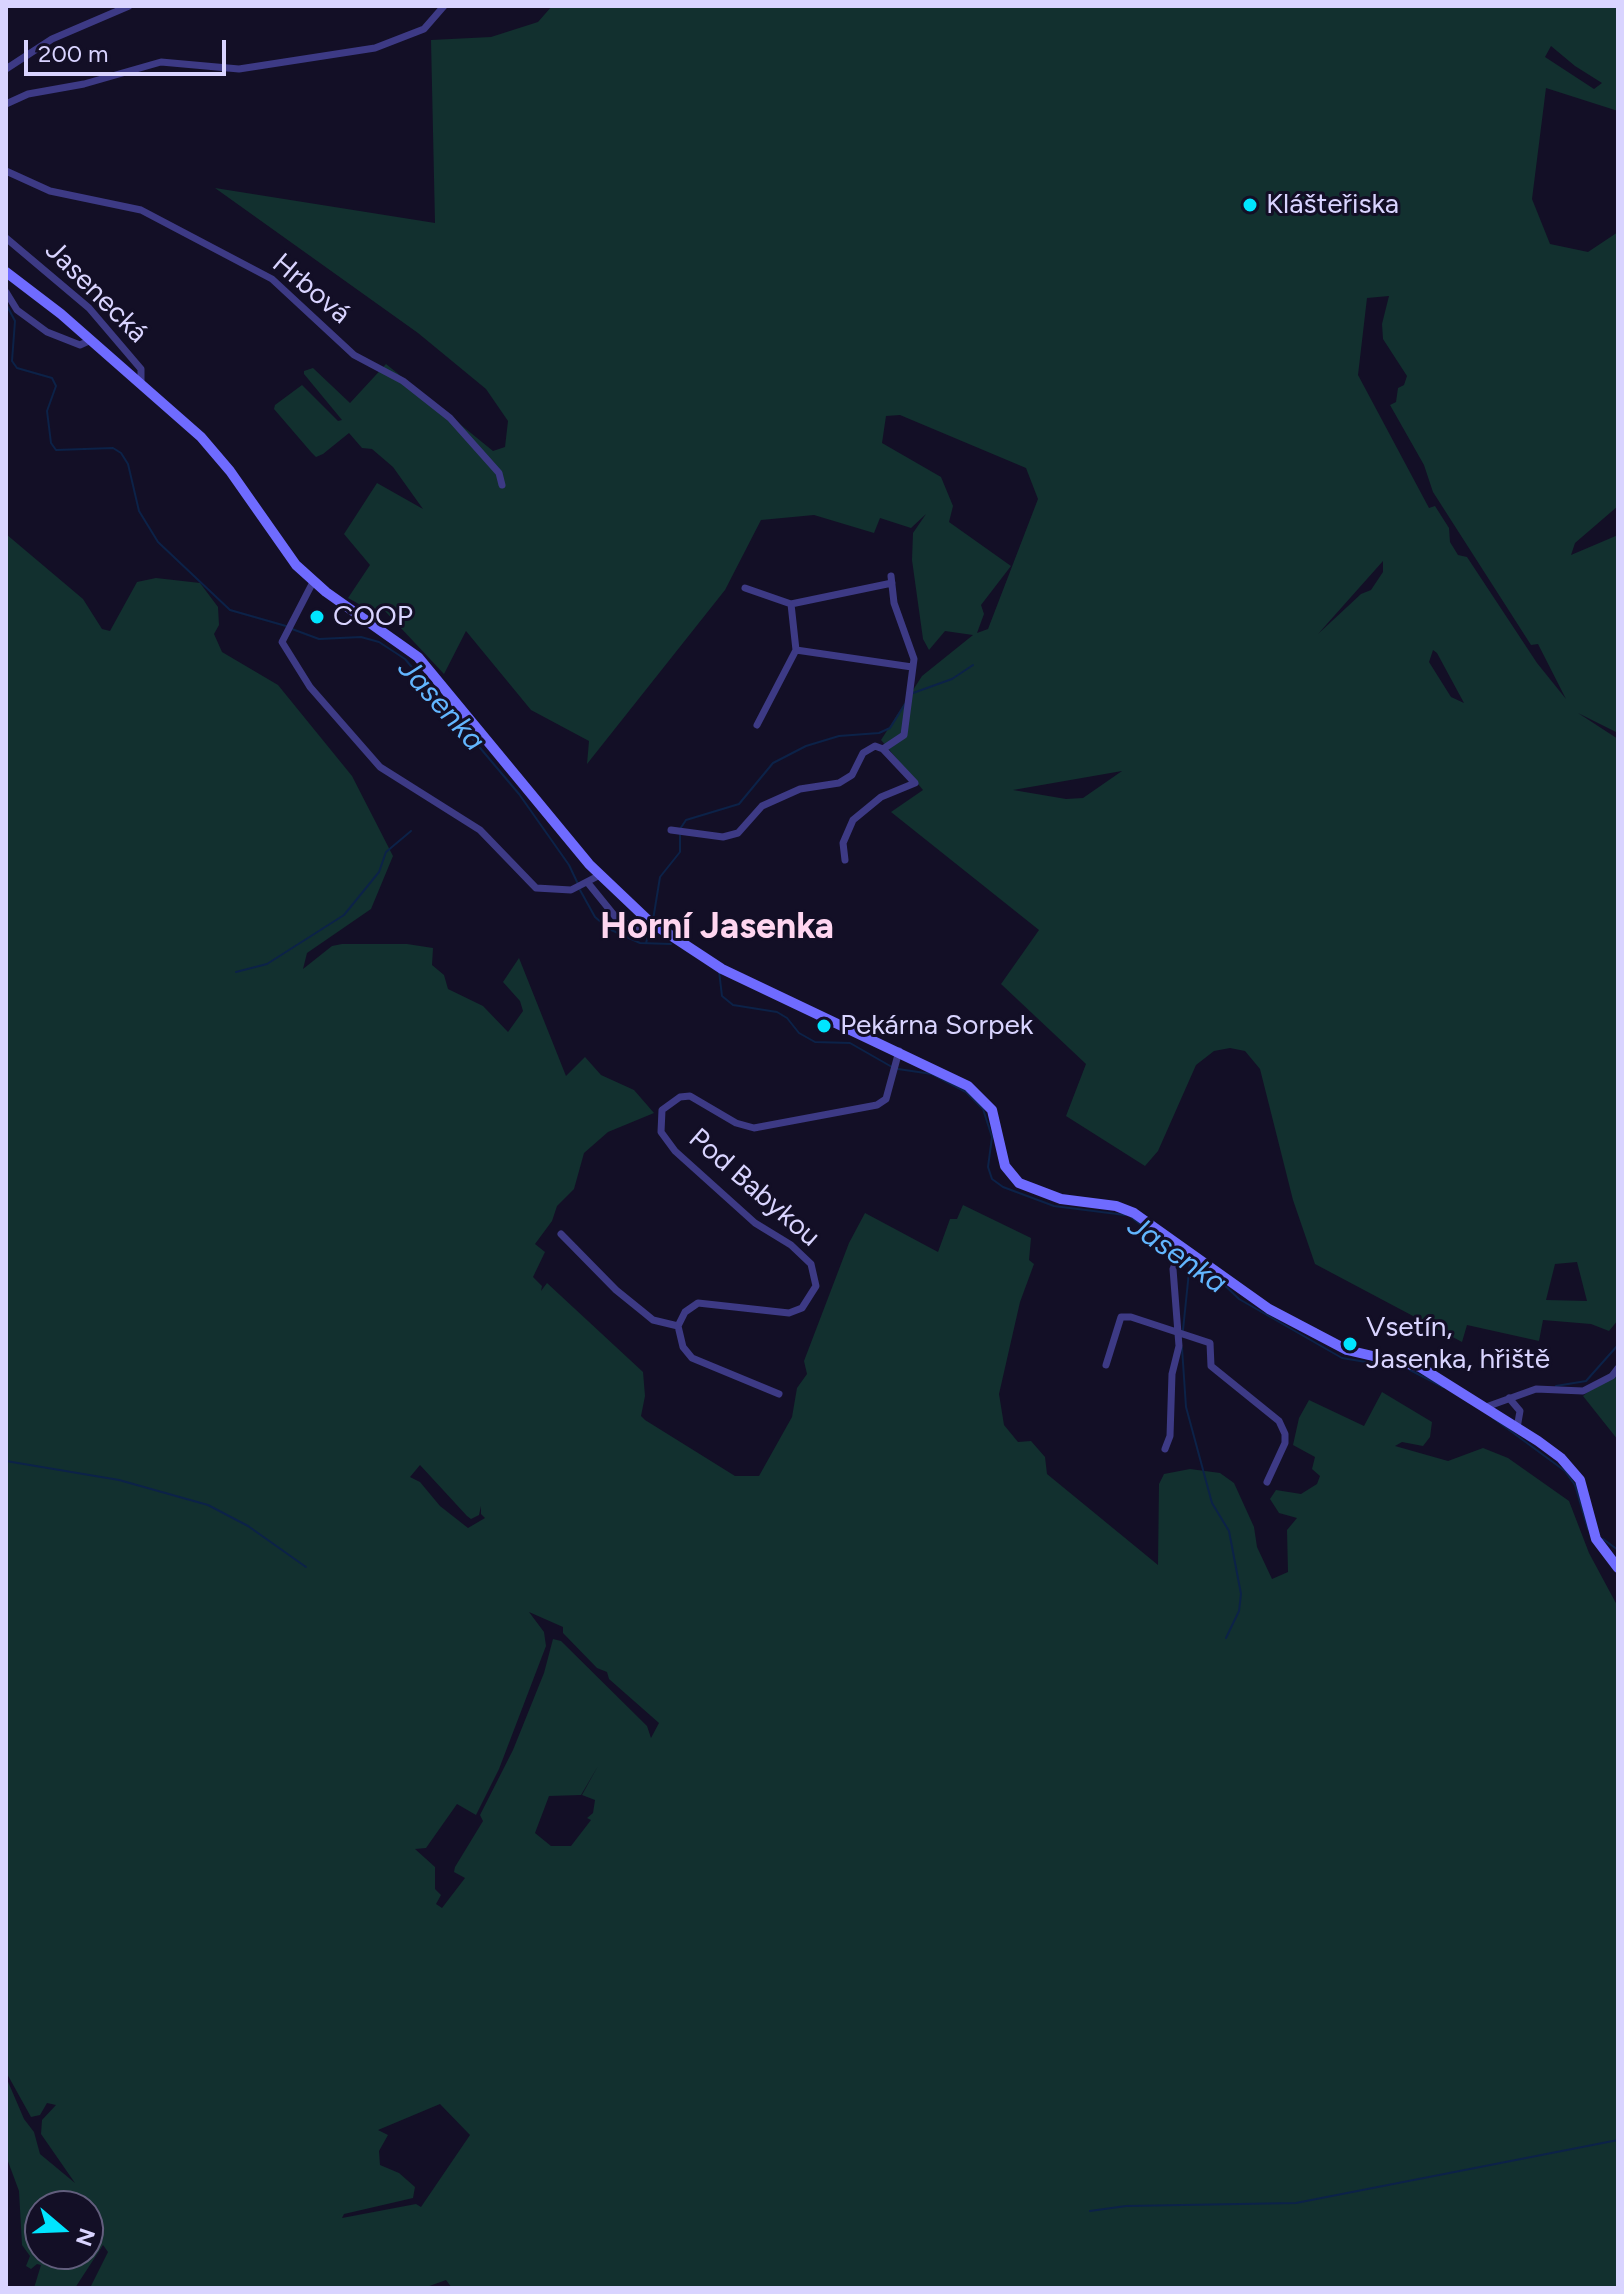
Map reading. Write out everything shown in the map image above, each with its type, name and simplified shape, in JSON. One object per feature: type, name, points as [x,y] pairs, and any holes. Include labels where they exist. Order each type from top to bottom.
[{"type":"street","points":[[6,69],[52,39],[129,6]]},
{"type":"street","points":[[6,104],[28,94],[84,84],[161,62],[254,68],[375,48],[398,41],[433,23],[444,6]]},
{"type":"street","name":"Hrbová","points":[[6,171],[50,191],[141,210],[272,279],[354,355],[403,381],[450,418],[499,473],[502,485]]},
{"type":"street","name":"Jasenecká","points":[[6,238],[89,308],[141,369],[141,384]]},
{"type":"street","points":[[6,272],[91,340],[221,459],[289,556],[313,582],[418,657],[600,875],[652,922],[735,976],[897,1056],[961,1081],[985,1101],[997,1121],[1005,1166],[1019,1183],[1061,1199],[1122,1208],[1145,1220],[1179,1253],[1269,1309],[1347,1350],[1420,1367],[1486,1407],[1572,1469],[1585,1493],[1595,1535],[1618,1568]]},
{"type":"street","points":[[6,292],[17,310],[47,332],[80,345],[91,340]]},
{"type":"street","points":[[745,588],[791,604],[892,580],[894,603],[914,659],[904,735],[883,749]]},
{"type":"street","points":[[313,582],[284,633],[283,647],[310,687],[380,767],[480,830],[528,882],[547,890],[574,889],[600,875]]},
{"type":"street","points":[[757,725],[796,650],[791,604]]},
{"type":"street","points":[[796,650],[912,667]]},
{"type":"street","points":[[671,830],[723,837],[738,833],[762,806],[800,789],[839,783],[852,775],[863,753],[875,746],[883,749],[915,783],[881,797],[853,820],[843,843],[845,860]]},
{"type":"street","points":[[588,883],[618,920],[638,929],[652,922]]},
{"type":"street","name":"Pod Babykou","points":[[678,1326],[685,1312],[698,1303],[789,1313],[808,1303],[816,1286],[816,1276],[811,1264],[791,1245],[755,1223],[675,1151],[659,1125],[666,1105],[690,1096],[746,1128],[764,1128],[880,1104],[886,1099],[897,1056]]},
{"type":"street","points":[[557,1248],[564,1236],[616,1290],[653,1320],[678,1326],[683,1347],[692,1358],[779,1394]]},
{"type":"street","points":[[1165,1449],[1170,1436],[1172,1374],[1183,1334],[1173,1269],[1179,1253]]},
{"type":"street","points":[[1106,1365],[1121,1317],[1210,1343],[1211,1366],[1279,1421],[1285,1434],[1285,1443],[1267,1482]]},
{"type":"street","points":[[1486,1407],[1536,1389],[1583,1391],[1612,1376],[1618,1368]]},
{"type":"street","points":[[1509,1398],[1520,1411],[1517,1428]]},
{"type":"green space","points":[[552,6],[1618,6],[1618,111],[1546,88],[1532,199],[1550,244],[1588,252],[1618,232],[1618,506],[1575,543],[1571,555],[1618,535],[1618,733],[1578,713],[1618,739],[1618,1320],[1609,1331],[1591,1324],[1543,1320],[1539,1341],[1467,1325],[1462,1342],[1315,1264],[1293,1200],[1260,1069],[1245,1051],[1230,1048],[1214,1051],[1196,1065],[1158,1151],[1145,1166],[1066,1116],[1086,1064],[1001,984],[1039,930],[891,812],[923,790],[881,740],[922,676],[973,635],[945,631],[929,650],[923,639],[912,560],[913,533],[926,514],[911,528],[880,518],[874,533],[814,515],[761,520],[725,590],[587,764],[589,741],[531,710],[466,631],[444,674],[384,610],[375,613],[348,598],[370,565],[344,534],[377,483],[423,509],[393,467],[372,449],[362,448],[349,433],[323,454],[316,457],[311,452],[274,409],[275,405],[302,385],[338,421],[342,420],[304,371],[313,368],[350,403],[386,364],[493,451],[505,447],[508,421],[486,389],[418,333],[215,188],[435,223],[431,40],[491,37],[538,22]],"holes":[[[1551,46],[1602,83],[1594,89],[1545,57]],[[1389,296],[1382,324],[1383,339],[1407,376],[1404,385],[1398,388],[1396,402],[1390,405],[1424,465],[1433,492],[1531,645],[1538,644],[1566,699],[1537,663],[1467,557],[1458,555],[1450,542],[1449,528],[1435,506],[1429,508],[1358,375],[1367,298]],[[900,415],[1026,468],[1038,499],[988,629],[977,633],[984,614],[981,605],[1011,566],[949,522],[953,506],[941,477],[882,443],[886,416]],[[1383,561],[1383,572],[1371,590],[1361,594],[1318,634]],[[1433,650],[1464,703],[1451,697],[1429,662]],[[1122,771],[1083,798],[1066,799],[1013,790]],[[1577,1262],[1587,1301],[1546,1300],[1555,1264]]]},
{"type":"green space","points":[[6,534],[83,599],[102,629],[110,631],[137,582],[156,578],[200,583],[218,607],[219,625],[214,634],[222,652],[278,685],[352,776],[393,856],[371,909],[307,953],[303,969],[332,946],[342,944],[407,944],[433,948],[432,965],[444,975],[448,989],[483,1006],[508,1032],[523,1011],[520,1001],[503,982],[519,958],[566,1076],[585,1057],[601,1075],[634,1090],[654,1113],[608,1132],[584,1153],[574,1189],[557,1206],[552,1221],[535,1244],[545,1252],[533,1277],[542,1286],[541,1291],[547,1283],[643,1372],[645,1396],[641,1416],[645,1420],[735,1476],[759,1476],[792,1417],[797,1388],[807,1374],[804,1361],[849,1243],[865,1213],[938,1252],[950,1219],[957,1219],[963,1205],[1031,1238],[1029,1260],[1034,1264],[1020,1302],[999,1394],[1004,1425],[1018,1442],[1031,1441],[1045,1457],[1047,1474],[1158,1565],[1159,1484],[1164,1474],[1190,1469],[1220,1473],[1234,1483],[1254,1527],[1257,1547],[1272,1579],[1288,1572],[1287,1530],[1297,1518],[1279,1513],[1270,1499],[1276,1490],[1301,1494],[1317,1484],[1320,1476],[1312,1469],[1315,1457],[1293,1445],[1299,1418],[1309,1400],[1364,1426],[1382,1392],[1432,1422],[1430,1437],[1423,1446],[1402,1442],[1395,1446],[1448,1461],[1483,1448],[1508,1458],[1569,1501],[1589,1553],[1618,1607],[1618,2288],[452,2288],[446,2280],[424,2288],[90,2288],[99,2270],[104,2270],[108,2252],[104,2246],[104,2190],[24,2190],[24,2248],[22,2245],[19,2191],[6,2156],[6,2077],[24,2119],[34,2132],[40,2154],[75,2183],[41,2134],[42,2120],[56,2105],[47,2103],[40,2115],[31,2117],[6,2072]],"holes":[[[420,1465],[467,1516],[471,1519],[479,1515],[481,1506],[481,1514],[485,1518],[468,1528],[440,1506],[420,1482],[410,1477]],[[529,1612],[563,1627],[563,1633],[597,1668],[607,1672],[609,1679],[659,1723],[651,1738],[647,1726],[561,1641],[553,1639],[544,1673],[513,1750],[480,1815],[483,1821],[455,1867],[454,1872],[465,1878],[442,1908],[436,1904],[441,1895],[435,1889],[435,1867],[415,1849],[426,1848],[457,1804],[476,1815],[499,1769],[546,1646],[544,1632]],[[598,1766],[582,1795],[595,1800],[593,1813],[587,1818],[591,1820],[571,1846],[551,1846],[535,1833],[549,1796],[581,1795]],[[440,2104],[470,2135],[421,2207],[416,2204],[342,2218],[344,2214],[413,2198],[415,2187],[399,2173],[380,2165],[379,2151],[388,2135],[378,2130]]]},
{"type":"green space","points":[[1618,1366],[1618,1440],[1583,1396]]},
{"type":"green space","points":[[39,2270],[87,2270],[75,2288],[34,2288]]},
{"type":"waterway","name":"Jasenka","points":[[6,304],[15,321],[12,361],[17,368],[52,378],[56,386],[47,411],[51,443],[56,450],[113,448],[121,453],[128,464],[139,511],[158,542],[230,610],[286,626]]},
{"type":"waterway","name":"Jasenka","points":[[292,629],[319,639],[361,637],[379,642],[405,659],[519,794],[569,865],[578,884]]},
{"type":"waterway","points":[[913,693],[952,679],[973,665]]},
{"type":"waterway","points":[[680,829],[686,820],[739,804],[773,763],[806,746],[839,736],[879,733],[890,728],[905,704]]},
{"type":"waterway","points":[[236,972],[267,964],[344,915],[379,872],[386,852],[411,831]]},
{"type":"waterway","points":[[653,920],[660,877],[680,852],[680,835]]},
{"type":"waterway","name":"Jasenka","points":[[580,890],[595,917],[609,929],[640,943],[671,944]]},
{"type":"waterway","points":[[646,943],[651,926]]},
{"type":"waterway","name":"Jasenka","points":[[719,971],[722,996],[733,1005],[777,1012],[787,1018],[799,1033],[815,1042],[850,1043],[892,1067]]},
{"type":"waterway","name":"Jasenka","points":[[898,1069],[932,1074],[966,1092],[983,1109],[992,1137],[988,1167],[992,1179],[1003,1187],[1054,1206],[1125,1215]]},
{"type":"waterway","name":"Jasenka","points":[[1131,1217],[1176,1253]]},
{"type":"waterway","name":"Jasenka","points":[[1181,1256],[1217,1278],[1239,1299],[1342,1358],[1396,1367]]},
{"type":"waterway","points":[[1183,1330],[1190,1262]]},
{"type":"waterway","points":[[1556,1386],[1586,1381],[1618,1345]]},
{"type":"waterway","points":[[1182,1348],[1186,1407],[1212,1503],[1229,1531],[1241,1594],[1239,1611],[1226,1638]]},
{"type":"waterway","name":"Jasenka","points":[[1410,1370],[1443,1387]]},
{"type":"waterway","name":"Jasenka","points":[[1493,1418],[1565,1471],[1575,1485],[1588,1529]]},
{"type":"waterway","points":[[6,1461],[119,1480],[208,1505],[248,1526],[306,1567]]},
{"type":"waterway","name":"Jasenka","points":[[1603,1539],[1618,1550]]},
{"type":"waterway","points":[[1090,2211],[1126,2206],[1296,2203],[1618,2140]]},
{"type":"place","name":"Klášteřiska","points":[[1250,205]]},
{"type":"place","name":"COOP","points":[[317,617]]},
{"type":"place","name":"Pekárna Sorpek","points":[[824,1026]]},
{"type":"place","name":"Vsetín, Jasenka, hřiště","points":[[1350,1344]]},
{"type":"district","name":"Horní Jasenka","points":[[717,927]]}]
